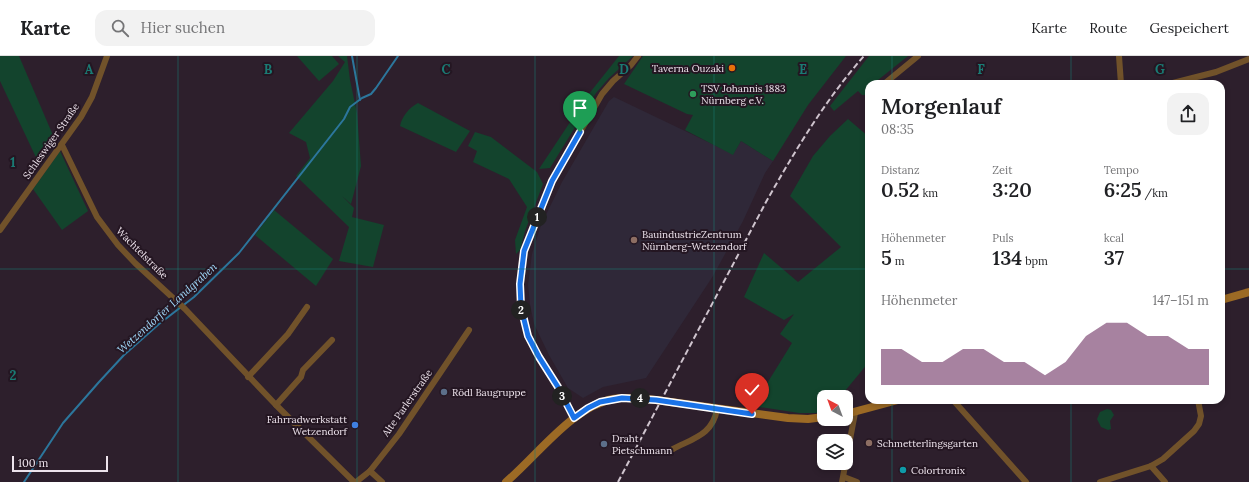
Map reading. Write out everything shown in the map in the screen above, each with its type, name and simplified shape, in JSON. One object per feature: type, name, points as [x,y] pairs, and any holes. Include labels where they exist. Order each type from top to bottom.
[{"type":"street","name":"Schleswiger Straße","points":[[0,230],[62,145],[87,106],[106,56]]},
{"type":"street","points":[[574,418],[558,387],[528,336],[521,307],[520,284],[524,251],[552,181],[598,101],[613,81],[631,65],[638,56]]},
{"type":"street","points":[[889,80],[918,56]]},
{"type":"street","points":[[1119,56],[1121,80]]},
{"type":"street","points":[[1185,80],[1216,72],[1249,59]]},
{"type":"street","name":"Wachtelstraße","points":[[62,145],[91,206],[105,228],[135,263],[179,303],[248,377],[355,482]]},
{"type":"street","points":[[1225,299],[1249,292]]},
{"type":"street","points":[[248,377],[288,334],[307,307]]},
{"type":"street","name":"Alte Parlerstraße","points":[[355,482],[370,471],[399,434],[470,330]]},
{"type":"street","points":[[276,405],[301,377],[303,370],[332,340]]},
{"type":"street","points":[[506,482],[574,418],[595,405],[614,398],[656,400],[788,418],[817,418]]},
{"type":"street","points":[[853,413],[884,404]]},
{"type":"street","points":[[957,404],[1026,482]]},
{"type":"street","points":[[1100,482],[1151,466],[1163,459],[1194,431],[1199,424],[1201,416],[1199,404]]},
{"type":"street","points":[[673,450],[699,436],[709,428],[715,419],[717,409]]},
{"type":"street","points":[[849,426],[843,479],[857,482]]},
{"type":"street","points":[[1151,466],[1165,482]]},
{"type":"street","points":[[370,471],[382,482]]},
{"type":"shaded area","name":"BauindustrieZentrum Nürnberg-Wetzendorf","points":[[614,97],[733,154],[741,141],[773,161],[765,173],[743,221],[713,276],[646,378],[603,387],[583,398],[568,388],[549,355],[534,324],[528,285],[532,254],[541,225],[562,182],[609,101]]},
{"type":"green space","points":[[0,56],[19,56],[52,133],[54,145],[40,166],[0,81]]},
{"type":"green space","points":[[297,56],[332,56],[339,64],[319,81]]},
{"type":"green space","points":[[338,56],[347,56],[357,113],[361,166],[351,204],[342,196],[354,208],[352,217],[384,225],[373,267],[339,261],[349,227],[296,176],[310,158],[306,142],[289,133],[333,81],[345,62]]},
{"type":"green space","points":[[619,56],[633,56],[609,78],[596,93],[550,168],[539,169],[588,95]]},
{"type":"green space","points":[[643,56],[846,56],[808,105],[773,161],[741,141],[733,155],[685,130],[693,115],[687,114],[624,84]]},
{"type":"green space","points":[[869,56],[908,56],[878,80],[865,80],[865,95],[862,95],[858,91],[834,111],[830,106]]},
{"type":"green space","points":[[418,103],[470,131],[456,152],[400,126],[406,113]]},
{"type":"green space","points":[[848,119],[865,134],[865,367],[846,390],[817,390],[817,413],[799,413],[753,406],[792,343],[780,334],[794,314],[784,320],[744,297],[764,253],[798,282],[841,247],[790,196],[813,156],[830,136]]},
{"type":"green space","points":[[475,132],[491,137],[537,172],[543,184],[525,231],[520,250],[516,254],[515,240],[527,207],[509,179],[473,162],[477,151],[468,146]]},
{"type":"green space","points":[[60,151],[88,211],[62,230],[33,189]]},
{"type":"green space","points":[[274,210],[333,259],[316,286],[255,235]]},
{"type":"green space","points":[[1107,409],[1111,410],[1114,415],[1110,421],[1111,429],[1108,430],[1101,427],[1097,419],[1100,412]]},
{"type":"waterway","points":[[352,56],[360,100]]},
{"type":"waterway","name":"Wetzendorfer Landgraben","points":[[24,482],[63,423],[124,355],[159,324],[194,297],[239,253],[344,119],[350,107],[362,98],[371,94],[398,56]]},
{"type":"railway","points":[[618,482],[766,202],[799,145],[836,90],[864,56]]},
{"type":"place","name":"Taverna Ouzaki","points":[[732,68]]},
{"type":"place","name":"TSV Johannis 1883 Nürnberg e.V.","points":[[693,94]]},
{"type":"place","name":"BauindustrieZentrum Nürnberg-Wetzendorf","points":[[634,240]]},
{"type":"place","name":"Rödl Baugruppe","points":[[444,392]]},
{"type":"place","name":"Fahrradwerkstatt Wetzendorf","points":[[355,425]]},
{"type":"place","name":"Schmetterlingsgarten","points":[[869,443]]},
{"type":"place","name":"Draht Pietschmann","points":[[604,444]]},
{"type":"place","name":"Colortronix","points":[[903,470]]},
{"type":"route","points":[[580,132],[552,181],[524,251],[520,284],[521,307],[528,336],[558,387],[574,418],[588,408],[600,402],[614,398],[639,398],[752,414]]}]
